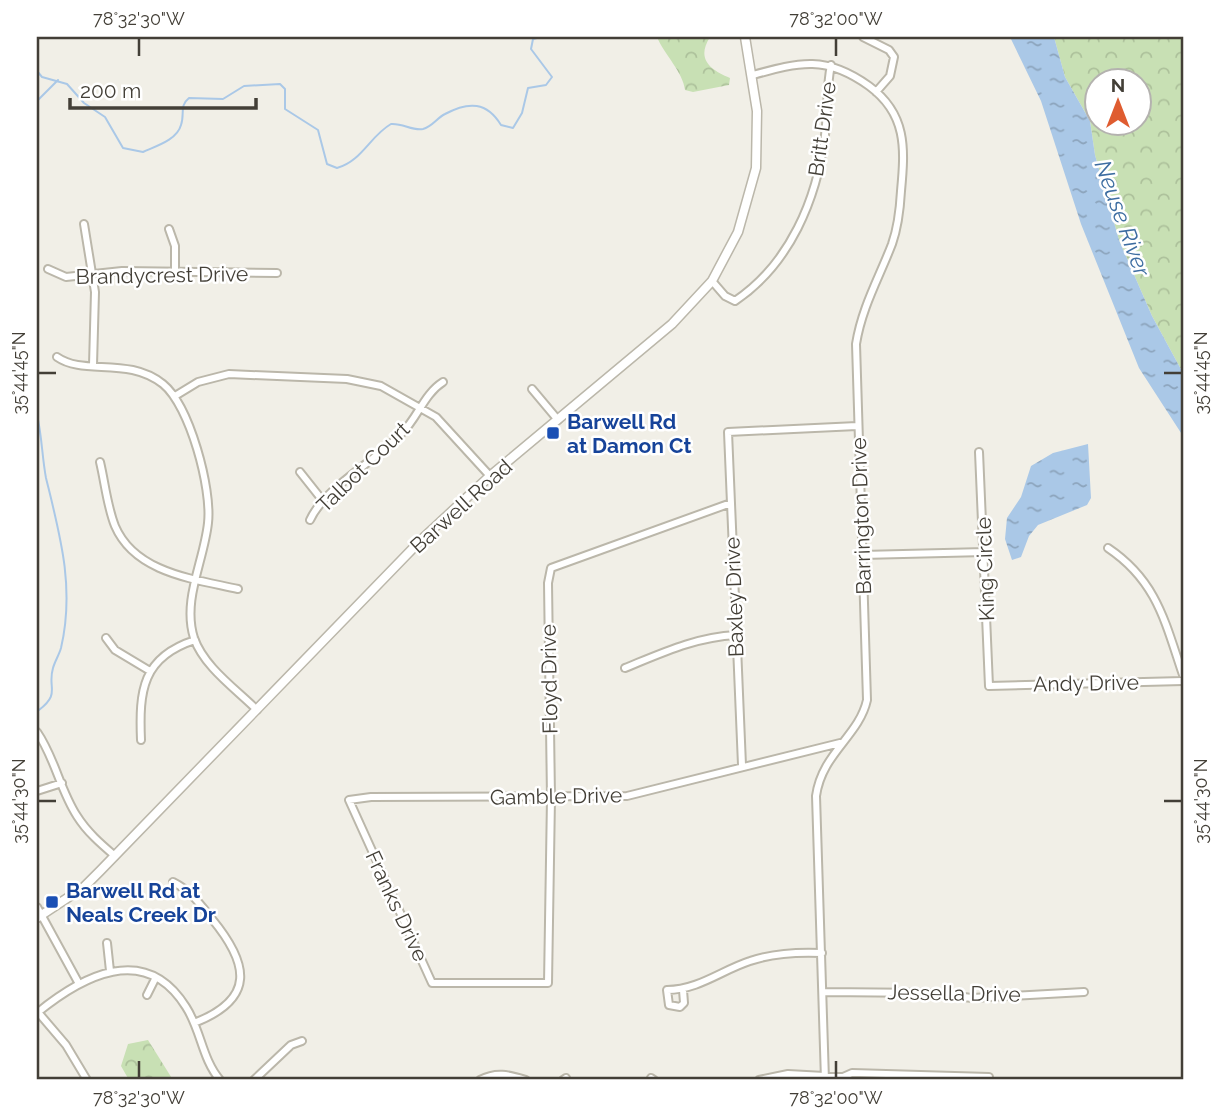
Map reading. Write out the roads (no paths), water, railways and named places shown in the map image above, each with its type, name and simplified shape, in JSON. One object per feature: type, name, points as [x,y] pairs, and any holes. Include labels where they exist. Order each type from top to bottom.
[{"type":"street","points":[[863,37],[889,50],[894,57],[890,76],[876,92]]},
{"type":"street","name":"Barwell Road","points":[[39,917],[84,887],[421,540],[490,476],[672,324],[712,281],[738,232],[753,185],[758,150],[753,75],[746,40]]},
{"type":"street","name":"Barrington Drive","points":[[753,75],[801,63],[831,65],[853,75],[876,92],[898,119],[904,157],[895,234],[866,302],[858,329],[855,360],[867,700],[860,719],[840,743],[824,771],[816,796],[825,1077]]},
{"type":"street","name":"Britt Drive","points":[[712,281],[725,296],[735,301],[783,254],[793,239],[816,181],[823,150],[831,65]]},
{"type":"street","points":[[84,224],[96,305],[93,365]]},
{"type":"street","points":[[169,229],[174,246],[174,272]]},
{"type":"street","name":"Brandycrest Drive","points":[[48,268],[66,276],[122,271],[277,273]]},
{"type":"street","points":[[57,357],[72,364],[143,372],[175,396],[189,425],[207,502],[208,520],[190,604],[195,640],[209,663],[257,710]]},
{"type":"street","points":[[175,396],[208,378],[243,374],[365,382],[380,386],[422,407],[448,429],[490,476]]},
{"type":"street","name":"Talbot Court","points":[[310,520],[323,500],[405,431],[434,388],[443,382]]},
{"type":"street","points":[[532,389],[558,421]]},
{"type":"street","name":"Baxley Drive","points":[[742,765],[730,432],[857,426]]},
{"type":"street","name":"King Circle","points":[[978,452],[985,552],[989,686]]},
{"type":"street","points":[[100,462],[112,516],[127,545],[154,566],[237,589]]},
{"type":"street","points":[[300,472],[323,500]]},
{"type":"street","name":"Floyd Drive","points":[[548,982],[551,798],[548,583],[551,568],[731,503]]},
{"type":"street","points":[[1108,548],[1129,562],[1157,600],[1183,675]]},
{"type":"street","points":[[862,555],[985,552]]},
{"type":"street","points":[[625,668],[686,643],[708,637],[736,635]]},
{"type":"street","points":[[106,638],[116,650],[150,671]]},
{"type":"street","points":[[141,740],[142,691],[150,671],[164,654],[195,640]]},
{"type":"street","name":"Andy Drive","points":[[989,686],[1183,681]]},
{"type":"street","points":[[37,732],[55,762],[62,783],[86,830],[115,856]]},
{"type":"street","name":"Gamble Drive","points":[[349,800],[627,796],[742,765],[840,743]]},
{"type":"street","points":[[37,791],[62,783]]},
{"type":"street","name":"Franks Drive","points":[[349,800],[432,983],[548,982]]},
{"type":"street","points":[[173,882],[192,894],[233,944],[239,960],[238,986],[231,1000],[214,1016],[194,1023]]},
{"type":"street","points":[[37,907],[39,917],[78,982]]},
{"type":"street","points":[[107,943],[110,971]]},
{"type":"street","points":[[683,990],[684,1003],[674,1008],[669,1005],[667,990],[683,990],[762,957],[822,953]]},
{"type":"street","points":[[87,1080],[66,1045],[37,1012],[78,982],[110,971],[132,971],[155,979],[178,997],[194,1023],[209,1063],[220,1080]]},
{"type":"street","points":[[146,995],[155,979]]},
{"type":"street","name":"Jessella Drive","points":[[824,992],[930,993],[972,998],[1084,992]]},
{"type":"street","points":[[254,1080],[291,1045],[302,1041]]},
{"type":"street","points":[[480,1080],[492,1074],[504,1073],[526,1080]]},
{"type":"street","points":[[759,1080],[788,1074],[844,1079],[852,1073],[989,1077],[989,1080]]},
{"type":"water","points":[[1010,37],[1054,37],[1065,77],[1084,110],[1084,136],[1092,136],[1119,240],[1152,316],[1183,373],[1183,436],[1139,368],[1081,224],[1041,101]]},
{"type":"water","points":[[1088,444],[1091,498],[1087,505],[1038,525],[1029,536],[1021,557],[1012,560],[1005,539],[1007,518],[1021,497],[1031,466],[1053,453]]},
{"type":"waterway","points":[[37,71],[42,77],[67,84],[84,103],[105,117],[123,148],[143,152],[175,135],[181,125],[184,104],[189,98],[223,99],[244,86],[280,84],[285,89],[285,109],[318,130],[327,164],[337,168],[353,160],[391,124],[423,129],[445,114],[462,107],[483,108],[496,117],[501,125],[513,128],[522,113],[528,88],[546,85],[552,77],[531,49],[533,39],[541,37]]},
{"type":"waterway","points":[[37,101],[58,80]]},
{"type":"waterway","points":[[37,415],[46,478],[64,562],[67,604],[61,648],[52,675],[52,695],[39,710]]},
{"type":"place","name":"Barwell Rd at Damon Ct","points":[[553,433]]},
{"type":"place","name":"Barwell Rd at Neals Creek Dr","points":[[52,902]]},
{"type":"water label","name":"Neuse River","points":[[1123,218]]}]
